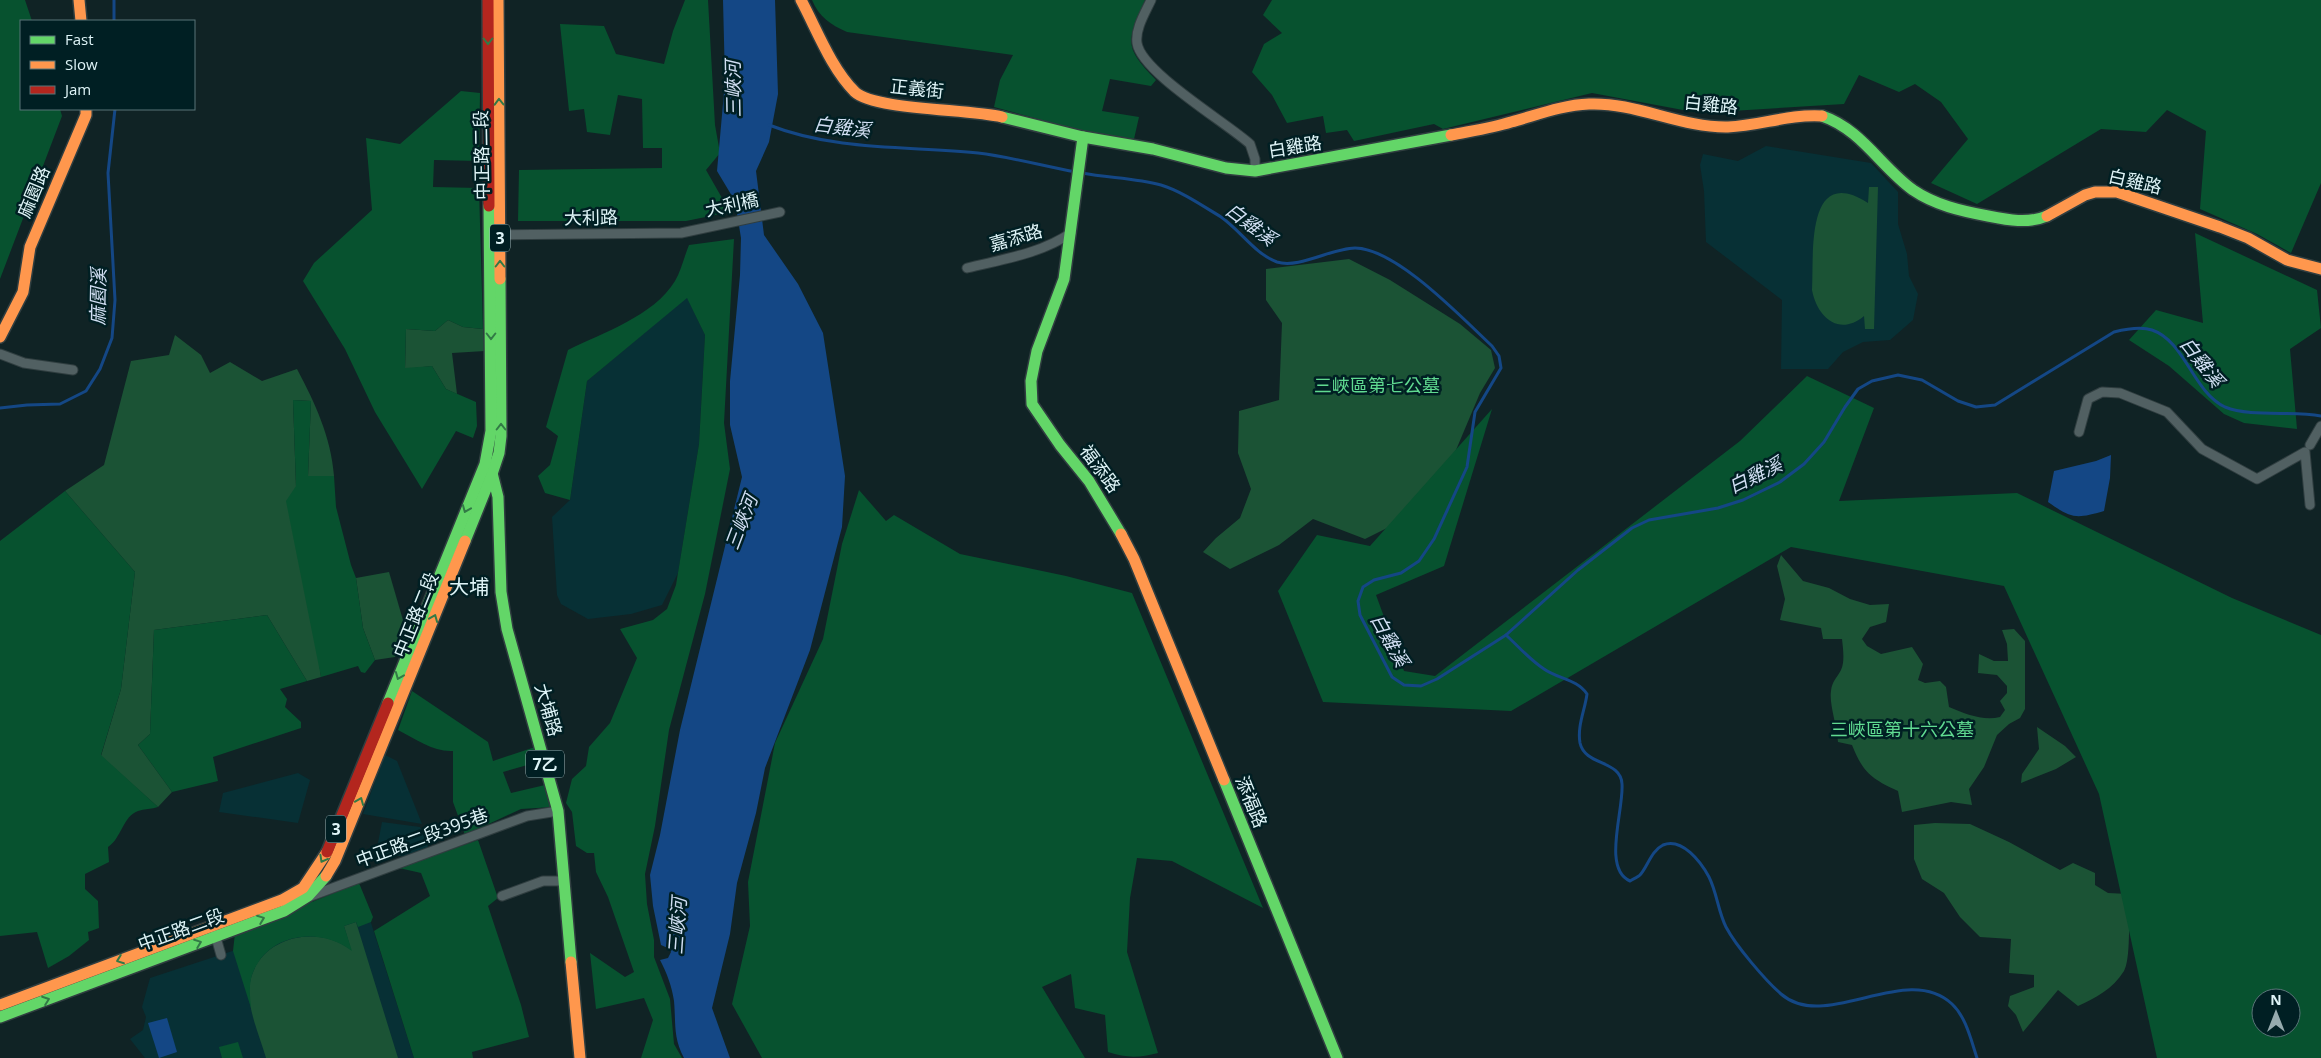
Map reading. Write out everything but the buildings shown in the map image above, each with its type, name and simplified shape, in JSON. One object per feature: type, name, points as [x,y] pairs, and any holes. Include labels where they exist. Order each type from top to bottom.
[{"type":"street","points":[[79,0],[81,20]]},
{"type":"street","name":"中正路二段","points":[[4,1009],[214,931],[284,911],[306,892],[324,880],[335,861],[499,453],[501,436],[488,0]]},
{"type":"street","name":"中正路二段","points":[[306,892],[326,854],[485,464],[491,431],[498,0]]},
{"type":"street","name":"正義街","points":[[801,0],[841,76],[856,94],[869,100],[886,104],[985,113],[1083,137]]},
{"type":"street","points":[[1151,0],[1137,37],[1137,45],[1141,54],[1172,85],[1250,144],[1255,158],[1255,171]]},
{"type":"street","name":"白雞路","points":[[1083,137],[1153,149],[1226,168],[1255,171],[1410,144],[1509,123],[1558,109],[1589,104],[1619,106],[1698,124],[1728,127],[1800,115],[1823,116],[1844,125],[1912,189],[1931,200],[1957,210],[2007,220],[2034,221],[2085,195],[2095,192],[2117,192],[2163,206],[2220,227],[2248,238],[2287,260],[2321,269]]},
{"type":"street","name":"麻園路","points":[[0,337],[23,292],[30,247],[86,115],[86,110]]},
{"type":"street","points":[[1071,233],[1083,137]]},
{"type":"street","name":"大利橋","points":[[691,230],[780,212]]},
{"type":"street","name":"大利路","points":[[495,235],[680,233],[691,230]]},
{"type":"street","name":"嘉添路","points":[[967,268],[1034,252],[1057,242],[1071,233]]},
{"type":"street","name":"福添路","points":[[1071,233],[1064,279],[1037,351],[1032,381],[1032,404],[1060,446],[1089,481],[1114,520],[1134,558]]},
{"type":"street","points":[[0,354],[24,364],[73,370]]},
{"type":"street","points":[[2079,432],[2088,399],[2094,394],[2111,392],[2127,396],[2167,412],[2202,449],[2257,479],[2306,452],[2310,505]]},
{"type":"street","points":[[2310,445],[2321,426]]},
{"type":"street","name":"大埔路","points":[[485,464],[492,474],[498,497],[501,592],[507,629],[558,811],[580,1058]]},
{"type":"street","name":"添福路","points":[[1134,558],[1337,1058]]},
{"type":"street","name":"中正路二段395巷","points":[[306,892],[526,816],[558,811]]},
{"type":"street","points":[[502,896],[543,881],[564,881]]},
{"type":"street","points":[[214,931],[221,955]]},
{"type":"shaded area","points":[[1766,146],[1871,163],[1898,192],[1898,224],[1907,254],[1909,276],[1918,294],[1913,320],[1890,340],[1863,342],[1843,352],[1828,369],[1781,369],[1782,300],[1706,242],[1704,191],[1700,165],[1703,154],[1738,161]]},
{"type":"shaded area","points":[[687,297],[705,335],[699,444],[678,573],[662,605],[631,614],[588,619],[561,604],[557,595],[552,517],[570,500],[587,381]]},
{"type":"shaded area","points":[[385,755],[397,761],[422,824],[363,814]]},
{"type":"shaded area","points":[[298,773],[310,780],[298,823],[219,812],[223,793]]},
{"type":"shaded area","points":[[382,822],[420,827],[429,849],[408,857],[376,853]]},
{"type":"shaded area","points":[[366,907],[414,1058],[145,1058],[130,1039],[143,1030],[146,1017],[142,1007],[150,978]]},
{"type":"green space","points":[[0,0],[25,0],[32,20],[20,20],[20,110],[60,110],[62,116],[0,279]]},
{"type":"green space","points":[[685,0],[708,0],[715,125],[720,153],[706,170],[730,212],[686,221],[518,221],[519,170],[662,168],[662,148],[643,148],[642,99],[618,95],[610,135],[587,132],[584,109],[569,111],[560,24],[604,26],[616,54],[664,64],[673,31]]},
{"type":"green space","points":[[812,0],[1145,0],[1135,25],[1131,43],[1138,59],[1156,80],[1151,86],[1110,79],[1102,111],[1139,117],[1134,139],[1085,132],[994,107],[1000,80],[1013,55],[847,32],[826,20]]},
{"type":"green space","points":[[1272,0],[2321,0],[2321,183],[2291,253],[2257,234],[2200,209],[2206,131],[2167,110],[2146,132],[2101,129],[1977,204],[1931,183],[1968,139],[1941,102],[1915,84],[1899,92],[1859,75],[1844,104],[1699,113],[1592,93],[1443,129],[1434,124],[1354,141],[1347,130],[1326,133],[1323,116],[1287,123],[1272,95],[1252,72],[1264,44],[1282,33],[1263,15]]},
{"type":"green space","points":[[461,91],[480,93],[479,161],[434,160],[433,187],[479,188],[483,329],[463,327],[448,320],[435,331],[406,329],[405,368],[432,366],[446,389],[476,402],[477,426],[473,438],[456,431],[422,489],[375,412],[345,349],[303,281],[314,263],[372,210],[366,138],[400,144]]},
{"type":"green space","points":[[1869,187],[1878,187],[1874,329],[1865,329],[1864,316],[1846,325],[1830,321],[1819,308],[1812,290],[1814,237],[1817,218],[1823,204],[1833,195],[1848,194],[1868,203]]},
{"type":"green space","points":[[2195,233],[2317,290],[2321,328],[2290,349],[2297,429],[2244,423],[2224,414],[2169,366],[2129,340],[2156,310],[2203,323]]},
{"type":"green space","points":[[734,239],[724,423],[730,469],[705,594],[669,730],[655,826],[645,874],[647,904],[654,940],[654,957],[670,999],[674,1044],[682,1058],[641,1058],[653,1020],[644,998],[596,1009],[590,953],[625,977],[634,972],[608,897],[596,872],[594,853],[587,853],[576,846],[572,812],[566,803],[572,779],[586,766],[589,747],[610,723],[637,658],[620,629],[653,620],[667,609],[676,585],[699,444],[705,335],[687,298],[587,381],[570,500],[545,493],[538,476],[550,465],[558,436],[546,427],[568,350],[641,314],[654,304],[675,281],[689,245]]},
{"type":"green space","name":"三峽區第七公墓","points":[[1349,259],[1390,280],[1460,324],[1491,350],[1495,368],[1480,393],[1456,450],[1409,517],[1365,539],[1313,519],[1279,545],[1230,569],[1203,552],[1216,538],[1240,518],[1251,489],[1238,453],[1239,411],[1279,400],[1282,323],[1266,300],[1266,269]]},
{"type":"green space","points":[[448,320],[463,327],[483,329],[485,351],[452,353],[457,394],[446,389],[432,366],[405,369],[406,329],[435,331]]},
{"type":"green space","points":[[175,335],[201,355],[210,373],[230,362],[262,381],[297,369],[326,434],[334,476],[308,476],[311,401],[293,400],[296,486],[321,677],[307,681],[267,615],[154,630],[150,734],[138,745],[172,792],[158,807],[101,756],[121,689],[135,572],[65,491],[104,465],[131,361],[169,355]]},
{"type":"green space","points":[[1807,376],[1874,408],[1839,501],[2017,493],[2232,598],[2321,635],[2321,1058],[2157,1058],[2099,794],[2004,586],[1791,547],[1511,711],[1323,702],[1278,591],[1317,535],[1370,546],[1492,409],[1444,566],[1376,595],[1404,671],[1435,676],[1740,441]]},
{"type":"green space","points":[[293,400],[311,401],[308,476],[334,476],[336,507],[356,578],[363,628],[375,660],[365,673],[361,672],[358,666],[321,677],[286,501],[296,486]]},
{"type":"green space","points":[[859,490],[886,521],[894,515],[960,554],[1066,576],[1132,593],[1263,908],[1172,861],[1137,858],[1130,898],[1127,952],[1158,1053],[1133,1057],[1108,1052],[1105,1015],[1075,1008],[1071,974],[1042,987],[1085,1058],[762,1058],[732,1004],[750,926],[748,882],[775,743],[823,639],[842,544]]},
{"type":"green space","points":[[65,491],[135,572],[121,689],[101,755],[158,807],[140,810],[133,814],[125,822],[116,839],[108,847],[109,862],[85,874],[85,889],[98,901],[99,928],[88,932],[89,940],[69,956],[48,968],[37,932],[0,936],[0,541]]},
{"type":"green space","name":"三峽區第十六公墓","points":[[1781,555],[1803,581],[1829,588],[1850,599],[1870,605],[1889,604],[1886,622],[1870,627],[1862,639],[1867,646],[1881,654],[1912,647],[1923,664],[1918,680],[1925,683],[1940,681],[1946,687],[1949,707],[1961,712],[1987,718],[2000,717],[2005,710],[2000,701],[2007,693],[2007,686],[1997,675],[1978,673],[1979,654],[1994,661],[2008,661],[2007,644],[2002,630],[2014,629],[2025,641],[2025,709],[2020,718],[2009,724],[1997,735],[1984,767],[1969,789],[1972,805],[1951,802],[1902,812],[1898,791],[1881,783],[1869,774],[1860,762],[1852,745],[1838,742],[1831,691],[1843,663],[1842,639],[1823,639],[1821,628],[1780,620],[1785,599],[1777,566]]},
{"type":"green space","points":[[389,572],[407,634],[395,657],[375,660],[363,628],[356,578]]},
{"type":"green space","points":[[267,615],[307,681],[280,689],[287,699],[285,707],[301,722],[301,728],[213,757],[218,781],[172,792],[138,745],[150,734],[154,630]]},
{"type":"green space","points":[[412,691],[488,742],[493,761],[535,747],[538,762],[503,772],[511,793],[545,785],[553,807],[521,809],[465,835],[453,802],[453,751],[432,747],[398,730]]},
{"type":"green space","points":[[2037,727],[2065,746],[2076,757],[2056,769],[2021,783],[2022,774],[2039,749]]},
{"type":"green space","points":[[1935,823],[1970,824],[2009,842],[2060,870],[2073,863],[2095,873],[2095,885],[2108,893],[2128,894],[2128,956],[2124,971],[2115,983],[2091,1000],[2078,1006],[2058,990],[2023,1032],[2016,1015],[2008,1006],[2010,996],[2034,987],[2034,975],[2009,973],[2011,939],[1980,937],[1960,917],[1944,893],[1922,879],[1914,859],[1914,825]]},
{"type":"green space","points":[[478,840],[498,898],[488,906],[521,1005],[529,1037],[472,1052],[473,1058],[414,1058],[374,931],[430,896],[421,873],[399,868]]},
{"type":"green space","points":[[359,883],[373,917],[371,922],[358,927],[356,922],[344,926],[352,951],[340,943],[312,936],[298,937],[272,948],[262,957],[252,975],[250,989],[251,1008],[233,951],[235,933]]},
{"type":"green space","points":[[356,922],[398,1058],[266,1058],[249,999],[252,973],[261,959],[273,948],[287,941],[303,937],[320,937],[336,942],[351,950],[344,926]]},
{"type":"green space","points":[[238,1042],[243,1058],[222,1058],[219,1047]]},
{"type":"water","name":"三峽河","points":[[723,0],[775,0],[778,94],[769,142],[756,171],[764,235],[798,284],[823,333],[845,476],[842,527],[810,650],[765,768],[756,813],[737,883],[730,934],[712,1008],[730,1058],[684,1058],[677,1037],[672,991],[660,960],[668,958],[671,952],[670,949],[661,945],[653,906],[650,875],[660,835],[680,730],[742,477],[730,425],[730,381],[740,275],[741,238],[735,201],[717,171],[725,81]]},
{"type":"water","points":[[2111,455],[2110,478],[2104,511],[2074,516],[2063,512],[2048,502],[2054,471],[2096,461]]},
{"type":"water","points":[[167,1018],[177,1052],[159,1058],[148,1023]]},
{"type":"waterway","name":"麻園溪","points":[[114,0],[114,20]]},
{"type":"waterway","name":"麻園溪","points":[[0,408],[60,404],[86,391],[100,369],[112,338],[115,300],[108,173],[115,110]]},
{"type":"waterway","name":"白雞溪","points":[[769,125],[794,133],[846,143],[978,153],[1076,172]]},
{"type":"waterway","name":"白雞溪","points":[[1082,173],[1131,179],[1161,185],[1176,191],[1221,217],[1255,248],[1277,262],[1295,263],[1346,249],[1355,248],[1371,251],[1389,259],[1428,286],[1492,346],[1499,356],[1501,368],[1475,412],[1467,467],[1434,539],[1419,561],[1401,573],[1374,580],[1363,587],[1358,601],[1360,615],[1392,677],[1404,685],[1421,686],[1437,679],[1506,635],[1578,570],[1632,528],[1649,520],[1718,508],[1743,500],[1780,482],[1804,464],[1824,442],[1858,389],[1872,381],[1898,375],[1922,380],[1958,401],[1976,407],[1995,405],[2114,332],[2143,328],[2163,336],[2173,345],[2205,390],[2214,400],[2225,407],[2247,412],[2321,416]]},
{"type":"waterway","points":[[1506,635],[1539,665],[1549,672],[1578,685],[1587,694],[1580,724],[1580,743],[1583,750],[1589,756],[1616,771],[1620,776],[1622,784],[1616,838],[1617,864],[1622,874],[1630,881],[1639,876],[1655,851],[1663,845],[1670,843],[1684,848],[1696,858],[1709,877],[1723,921],[1731,935],[1751,962],[1781,994],[1799,1004],[1820,1006],[1843,1003],[1890,992],[1912,990],[1933,993],[1957,1009],[1968,1029],[1977,1058]]},
{"type":"traffic: fast","points":[[1822,116],[1848,130],[1902,181],[1930,200],[1958,210],[2010,220],[2025,221],[2047,216]]},
{"type":"traffic: fast","points":[[1002,117],[1083,137],[1153,149],[1226,168],[1255,171],[1451,135]]},
{"type":"traffic: fast","points":[[1083,137],[1064,279],[1037,351],[1031,381],[1032,404],[1060,445],[1089,481],[1121,534]]},
{"type":"traffic: fast","points":[[388,703],[485,464],[491,431],[489,206]]},
{"type":"traffic: fast","points":[[465,541],[499,453],[501,436],[500,279]]},
{"type":"traffic: fast","points":[[492,473],[498,497],[501,592],[507,629],[558,811],[571,962]]},
{"type":"traffic: fast","points":[[1224,780],[1337,1058]]},
{"type":"traffic: fast","points":[[0,1017],[284,911],[308,896],[326,876]]},
{"type":"traffic: slow","points":[[79,0],[81,20]]},
{"type":"traffic: slow","points":[[498,0],[500,279]]},
{"type":"traffic: slow","points":[[801,0],[839,72],[855,92],[865,98],[901,106],[1002,117]]},
{"type":"traffic: slow","points":[[1451,135],[1496,126],[1559,108],[1589,104],[1607,104],[1693,124],[1728,127],[1797,117],[1822,116]]},
{"type":"traffic: slow","points":[[0,337],[23,292],[30,247],[86,115],[86,110]]},
{"type":"traffic: slow","points":[[2047,216],[2085,195],[2095,192],[2117,192],[2220,227],[2248,238],[2287,260],[2321,269]]},
{"type":"traffic: slow","points":[[1121,534],[1134,559],[1224,780]]},
{"type":"traffic: slow","points":[[326,876],[335,861],[465,541]]},
{"type":"traffic: slow","points":[[0,1005],[282,900],[303,888],[327,852]]},
{"type":"traffic: slow","points":[[571,962],[580,1058]]},
{"type":"traffic: jam","points":[[488,0],[489,206]]},
{"type":"traffic: jam","points":[[327,852],[388,703]]},
{"type":"district","name":"大埔","points":[[469,587]]}]
